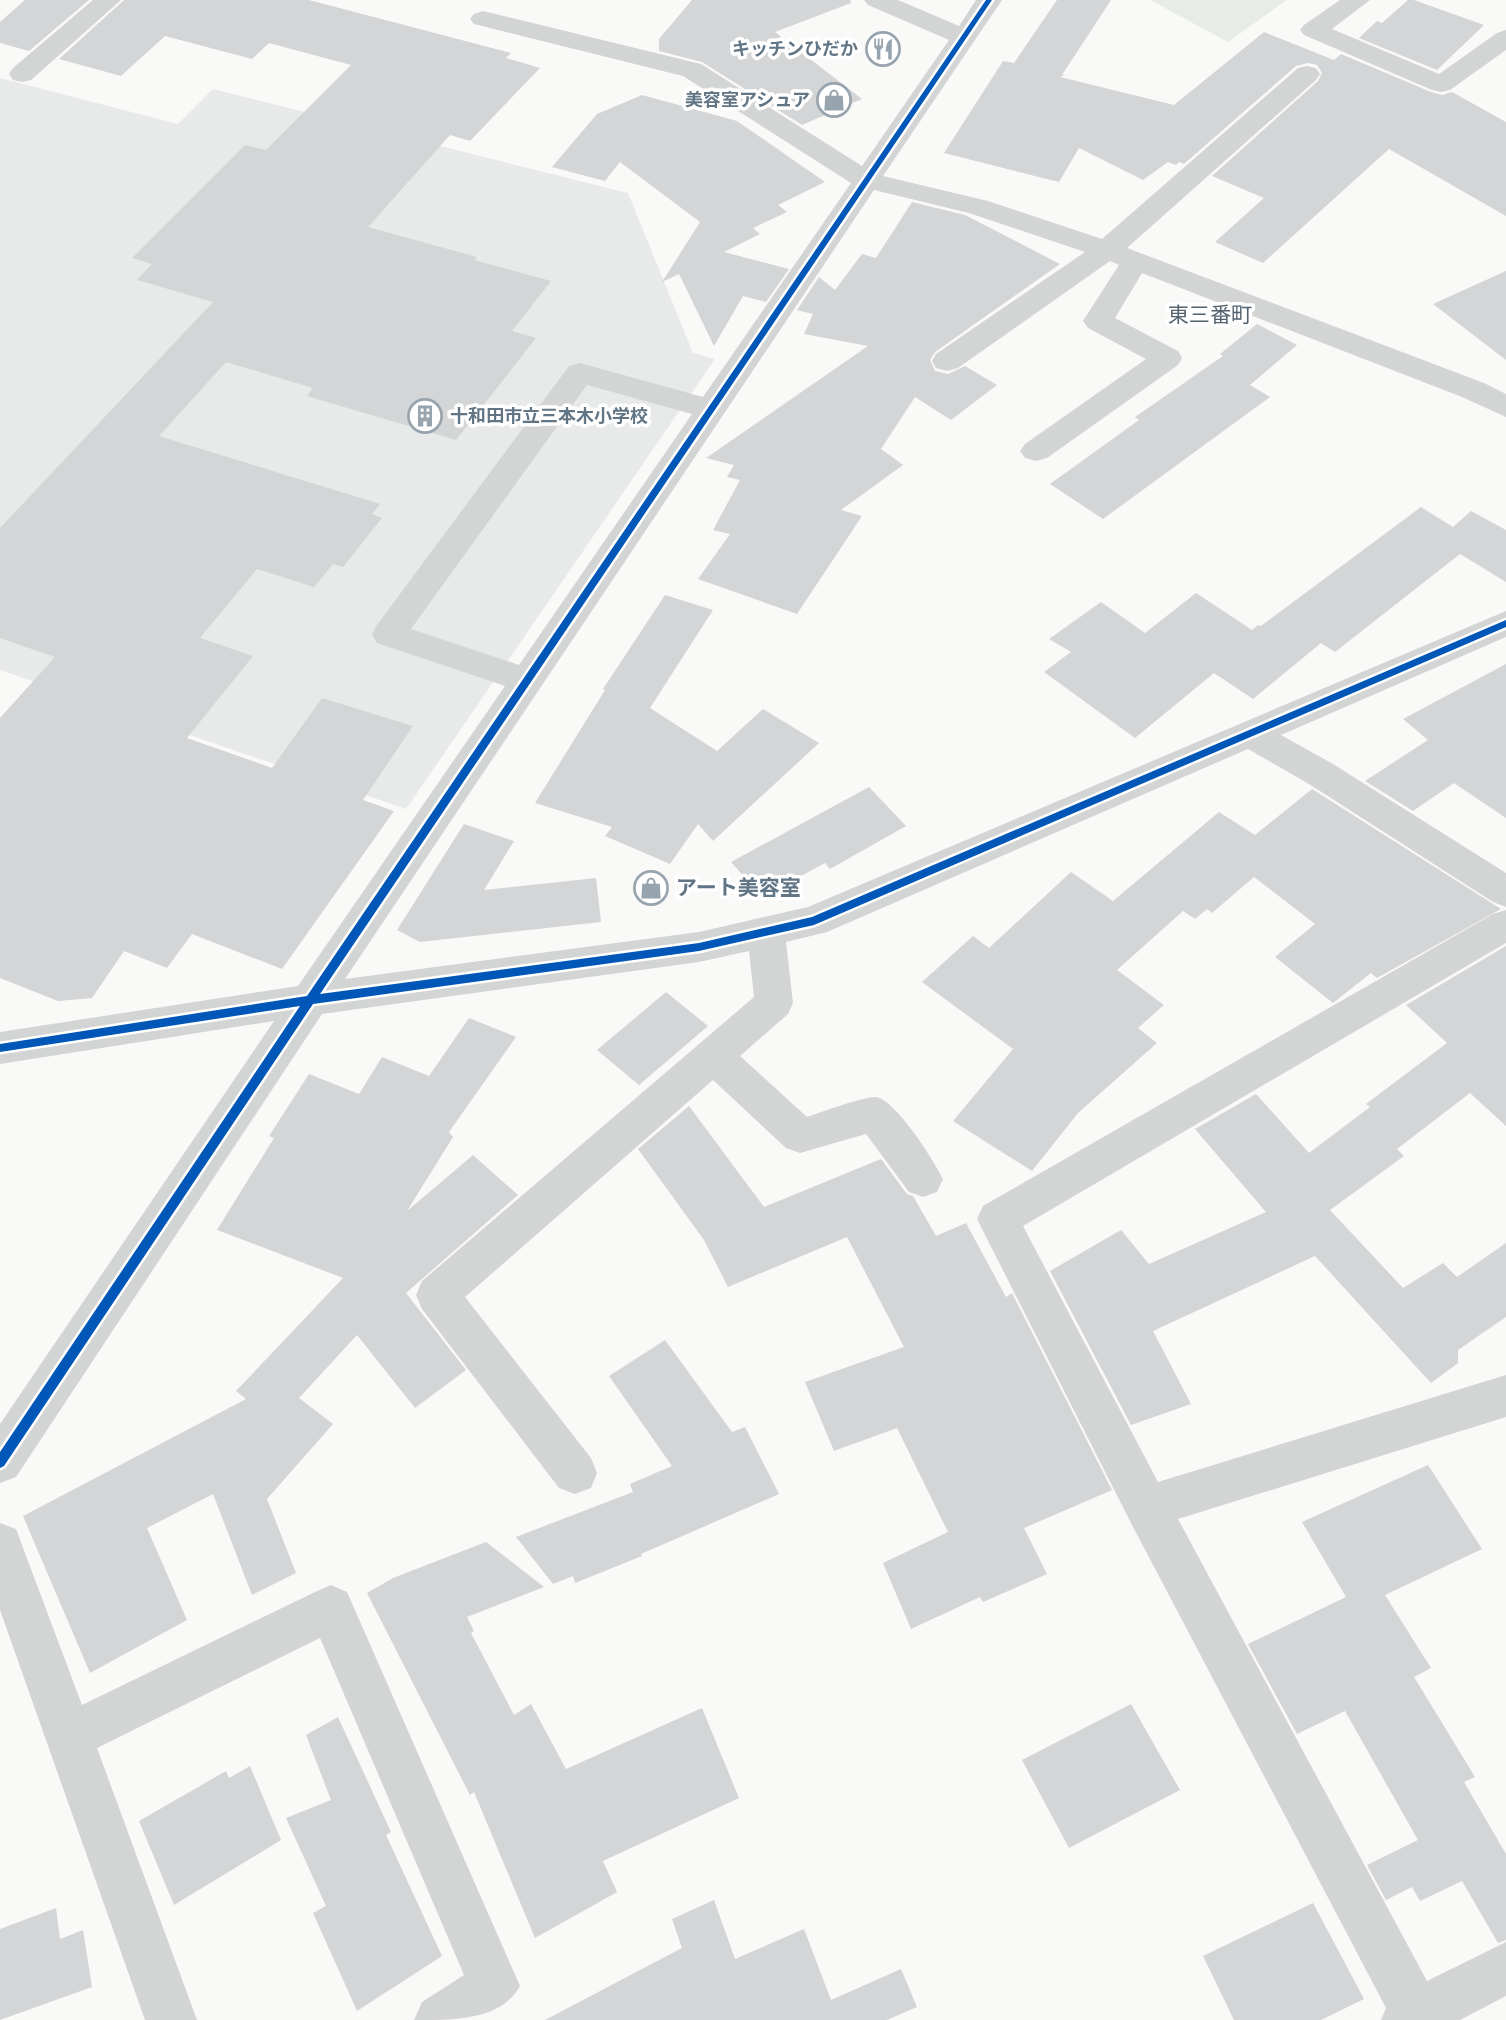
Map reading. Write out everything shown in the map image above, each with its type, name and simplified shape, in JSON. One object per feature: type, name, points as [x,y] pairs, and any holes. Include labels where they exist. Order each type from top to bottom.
[{"type":"street","points":[[22,75],[108,0]]},
{"type":"street","points":[[877,0],[964,37]]},
{"type":"street","points":[[0,1462],[989,0]]},
{"type":"street","points":[[1357,0],[1313,30],[1441,84],[1506,38]]},
{"type":"street","points":[[483,19],[692,70],[866,180],[978,207],[1107,250],[1473,390],[1506,407]]},
{"type":"street","points":[[947,361],[1107,250],[1307,74]]},
{"type":"street","points":[[1036,451],[1167,358],[1098,321],[1136,261]]},
{"type":"street","points":[[528,681],[389,634],[580,373],[713,410]]},
{"type":"street","points":[[0,1048],[310,1000],[699,947],[814,921],[1506,623]]},
{"type":"street","points":[[1251,734],[1321,774],[1506,892]]},
{"type":"street","points":[[1506,926],[998,1219],[1415,2018],[1506,1968]]},
{"type":"street","points":[[575,1473],[437,1295],[774,1003],[766,934]]},
{"type":"street","points":[[713,1056],[800,1136],[875,1114],[923,1179]]},
{"type":"street","points":[[1147,1507],[1506,1396]]},
{"type":"street","points":[[0,1545],[171,2020]]},
{"type":"street","points":[[70,1736],[331,1608],[494,1986],[440,2020]]},
{"type":"shaded area","points":[[1150,0],[1287,0],[1228,42]]},
{"type":"shaded area","name":"十和田市立三本木小学校","points":[[0,78],[178,124],[213,89],[628,193],[693,353],[715,359],[406,809],[0,670]]},
{"type":"building","points":[[25,0],[89,0],[29,51],[0,43],[0,22]]},
{"type":"building","points":[[124,0],[309,0],[511,53],[506,58],[540,68],[470,141],[450,135],[368,227],[551,281],[512,331],[536,338],[456,440],[307,396],[313,388],[226,362],[159,436],[380,504],[372,514],[382,518],[343,567],[333,564],[314,587],[257,569],[200,638],[253,656],[187,738],[272,768],[322,698],[413,726],[363,800],[394,811],[282,969],[192,934],[167,968],[124,951],[92,998],[58,1001],[0,978],[0,718],[55,657],[0,638],[0,528],[213,302],[137,280],[152,264],[132,258],[245,145],[266,150],[351,65],[269,43],[252,59],[165,36],[121,76],[59,59]]},
{"type":"building","points":[[692,0],[850,0],[851,3],[775,32],[862,99],[802,125],[702,62],[659,51],[659,39]]},
{"type":"building","points":[[1057,0],[1111,0],[1062,75],[1065,75],[1060,77],[1174,105],[1264,32],[1334,60],[1341,54],[1431,92],[1442,95],[1452,92],[1506,122],[1506,216],[1389,149],[1263,263],[1215,242],[1264,198],[1212,176],[1318,81],[1322,73],[1317,65],[1308,63],[1296,66],[1184,164],[1168,162],[1143,180],[1079,148],[1059,182],[944,153],[1003,61],[1014,63]]},
{"type":"building","points":[[1408,0],[1484,25],[1437,70],[1359,38],[1377,21],[1382,23]]},
{"type":"building","points":[[642,95],[737,121],[825,182],[778,205],[787,212],[753,228],[760,234],[724,252],[789,269],[766,302],[743,296],[714,346],[679,274],[662,282],[700,222],[620,162],[605,181],[552,167],[597,114]]},
{"type":"building","points":[[912,202],[965,215],[1060,264],[935,352],[930,360],[935,371],[948,374],[965,366],[997,385],[951,420],[915,397],[881,449],[903,465],[841,510],[862,516],[797,614],[698,579],[730,534],[713,530],[740,480],[727,477],[734,465],[706,458],[868,346],[804,334],[813,314],[797,310],[819,277],[835,290],[862,254],[876,258]]},
{"type":"building","points":[[1506,271],[1506,360],[1433,304]]},
{"type":"building","points":[[1257,324],[1297,345],[1250,385],[1270,397],[1103,519],[1050,484],[1139,420],[1135,417],[1223,356],[1220,354]]},
{"type":"building","points":[[1421,507],[1453,527],[1471,511],[1506,530],[1506,582],[1460,554],[1335,652],[1321,643],[1253,699],[1214,673],[1135,738],[1044,672],[1071,652],[1049,639],[1101,602],[1145,633],[1196,593],[1252,630]]},
{"type":"building","points":[[665,595],[713,610],[650,708],[717,751],[763,709],[819,743],[713,841],[698,824],[670,864],[605,836],[612,827],[535,803],[605,690],[603,689]]},
{"type":"building","points":[[1506,664],[1506,818],[1454,783],[1413,811],[1365,781],[1428,740],[1403,719]]},
{"type":"building","points":[[869,787],[906,826],[830,869],[825,863],[762,897],[731,862]]},
{"type":"building","points":[[1312,789],[1501,909],[1377,978],[1371,973],[1333,1003],[1275,957],[1315,924],[1254,877],[1212,913],[1207,909],[1195,919],[1183,911],[1117,970],[1164,1005],[1138,1028],[1157,1043],[1078,1113],[1032,1171],[953,1121],[1013,1049],[922,982],[973,936],[989,948],[1071,872],[1113,901],[1219,812],[1255,835]]},
{"type":"building","points":[[464,824],[514,841],[484,890],[596,878],[601,922],[420,942],[397,930]]},
{"type":"building","points":[[1506,946],[1506,1126],[1470,1093],[1397,1149],[1404,1156],[1330,1210],[1403,1288],[1443,1263],[1457,1277],[1506,1243],[1506,1317],[1458,1350],[1458,1363],[1431,1383],[1315,1256],[1153,1331],[1191,1404],[1131,1425],[1050,1271],[1121,1230],[1149,1264],[1266,1212],[1195,1129],[1256,1094],[1309,1153],[1370,1107],[1366,1104],[1447,1043],[1406,1005]]},
{"type":"building","points":[[666,992],[708,1026],[639,1085],[597,1050]]},
{"type":"building","points":[[469,1018],[516,1037],[449,1132],[453,1137],[407,1211],[473,1155],[518,1195],[406,1293],[466,1370],[415,1408],[357,1335],[299,1398],[333,1424],[267,1499],[296,1573],[252,1595],[213,1494],[147,1528],[187,1620],[90,1673],[23,1516],[246,1399],[236,1391],[343,1278],[217,1230],[274,1138],[269,1136],[309,1074],[359,1094],[382,1057],[429,1076]]},
{"type":"building","points":[[689,1106],[764,1207],[881,1159],[907,1194],[913,1196],[936,1236],[966,1223],[1006,1297],[1012,1293],[1112,1490],[1024,1528],[1047,1574],[983,1602],[980,1597],[911,1629],[883,1563],[948,1532],[897,1428],[834,1451],[805,1382],[904,1347],[847,1237],[728,1287],[704,1240],[638,1149]]},
{"type":"building","points":[[665,1340],[732,1432],[745,1427],[779,1494],[575,1583],[573,1576],[553,1584],[516,1537],[633,1492],[630,1484],[672,1466],[609,1376]]},
{"type":"building","points":[[1428,1465],[1482,1549],[1385,1595],[1431,1668],[1414,1677],[1475,1777],[1464,1782],[1506,1854],[1506,1940],[1498,1943],[1462,1881],[1420,1901],[1412,1887],[1386,1900],[1367,1865],[1418,1840],[1345,1711],[1297,1734],[1248,1644],[1346,1597],[1302,1522]]},
{"type":"building","points":[[486,1542],[544,1587],[467,1617],[474,1631],[471,1633],[514,1715],[531,1704],[566,1769],[702,1708],[739,1798],[603,1861],[617,1892],[535,1938],[474,1792],[470,1795],[367,1593],[393,1578]]},
{"type":"building","points":[[1131,1704],[1180,1790],[1069,1848],[1022,1760]]},
{"type":"building","points":[[338,1717],[391,1832],[386,1835],[442,1956],[357,2011],[313,1913],[326,1906],[286,1818],[331,1800],[306,1735]]},
{"type":"building","points":[[250,1766],[281,1840],[174,1905],[139,1821],[226,1771],[229,1778]]},
{"type":"building","points":[[714,1900],[735,1959],[804,1929],[831,2000],[901,1969],[917,2007],[887,2020],[545,2020],[682,1948],[672,1919]]},
{"type":"building","points":[[1313,1903],[1364,1999],[1321,2020],[1234,2020],[1203,1956]]},
{"type":"building","points":[[56,1908],[60,1939],[83,1930],[92,1987],[0,2020],[0,1929]]},
{"type":"cycle path","points":[[0,1462],[989,0]]},
{"type":"cycle path","points":[[0,1048],[310,1000],[699,947],[814,921],[1506,623]]},
{"type":"place","name":"キッチンひだか","points":[[883,49]]},
{"type":"place","name":"美容室アシュア","points":[[834,100]]},
{"type":"place","name":"十和田市立三本木小学校","points":[[425,416]]},
{"type":"place","name":"アート美容室","points":[[651,888]]},
{"type":"district","name":"東三番町","points":[[1210,315]]}]
